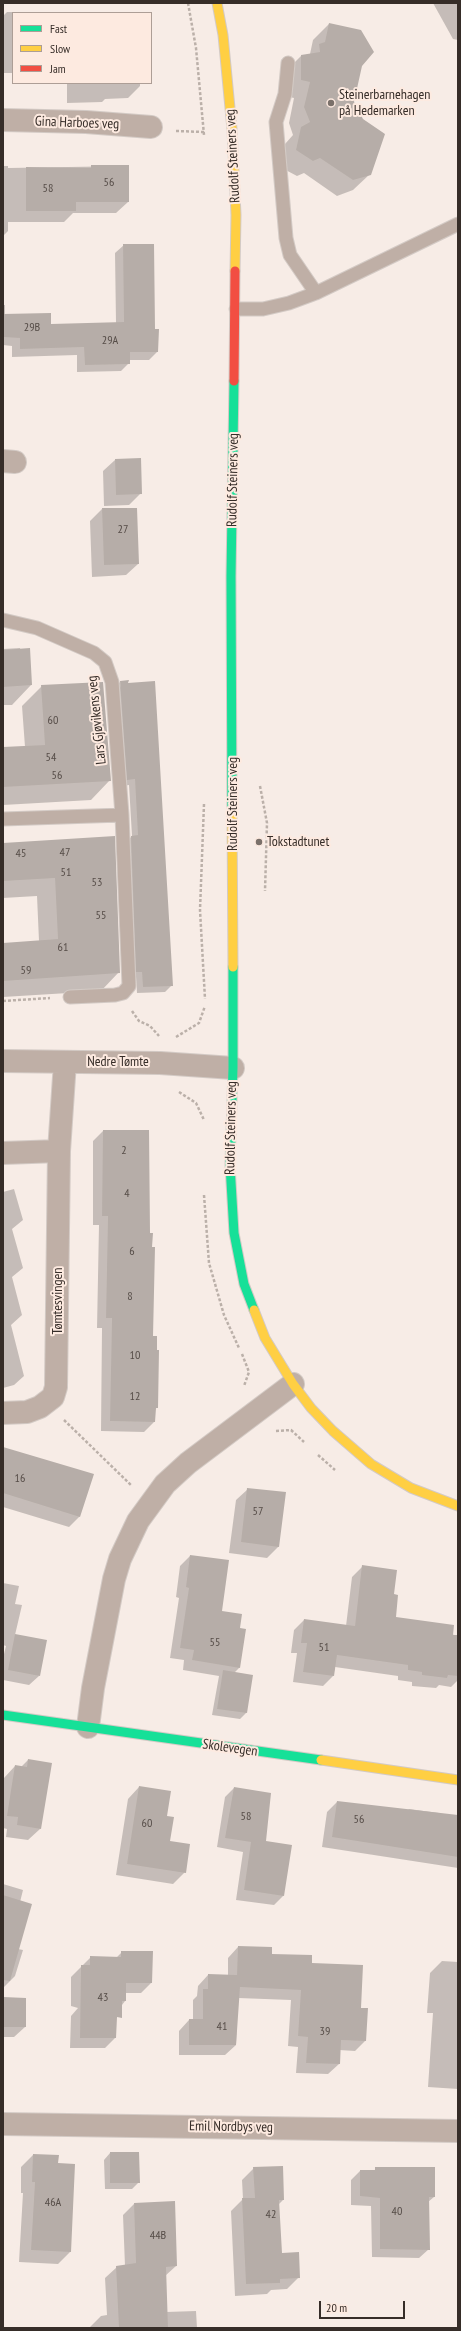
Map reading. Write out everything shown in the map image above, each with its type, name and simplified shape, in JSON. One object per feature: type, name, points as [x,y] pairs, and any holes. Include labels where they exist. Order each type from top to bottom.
[{"type":"street","name":"Rudolf Steiners veg","points":[[217,3],[223,35],[232,129],[236,215],[236,309],[231,576],[233,1068],[230,1187],[238,1258],[252,1309],[265,1338],[293,1384],[333,1431],[371,1464],[411,1488],[458,1506]]},
{"type":"street","name":"Gina Harboes veg","points":[[3,120],[86,122],[150,127]]},
{"type":"street","name":"Nedre Tømte","points":[[3,1061],[160,1062],[233,1068]]},
{"type":"street","name":"Tømtesvingen","points":[[46,1403],[53,1397],[56,1379],[59,1151],[65,1062]]},
{"type":"street","points":[[3,1153],[59,1151]]},
{"type":"street","points":[[88,1728],[93,1688],[114,1579],[120,1559],[138,1521],[166,1484],[188,1463],[293,1384]]},
{"type":"street","points":[[3,1413],[27,1412],[46,1403]]},
{"type":"street","name":"Skolevegen","points":[[3,1715],[458,1780]]},
{"type":"street","name":"Emil Nordbys veg","points":[[3,2124],[458,2131]]},
{"type":"lane","points":[[288,63],[285,94],[276,122],[286,238],[290,255],[316,293]]},
{"type":"lane","points":[[236,309],[264,309],[289,303],[316,293],[458,224]]},
{"type":"lane","name":"Lars Gjøvikens veg","points":[[3,620],[37,628],[94,653],[105,662],[112,682],[122,815],[129,986],[123,993]]},
{"type":"lane","points":[[3,818],[122,815]]},
{"type":"lane","points":[[70,997],[123,993]]},
{"type":"path","points":[[123,993],[133,1013],[139,1021],[156,1032],[160,1039]]},
{"type":"path","points":[[3,1001],[70,997]]},
{"type":"path","points":[[46,1403],[137,1490]]},
{"type":"building","points":[[329,23],[361,30],[374,52],[362,66],[354,102],[363,119],[385,134],[371,175],[353,180],[320,158],[313,161],[296,150],[301,127],[310,122],[304,107],[310,82],[301,80],[301,55],[320,52],[319,44],[325,42]]},
{"type":"building","points":[[91,165],[129,165],[129,202],[76,202],[76,211],[26,211],[26,167],[91,168]]},
{"type":"building","points":[[123,244],[154,244],[155,329],[159,329],[158,352],[130,352],[130,364],[85,365],[84,347],[20,349],[20,338],[3,337],[3,314],[51,313],[51,324],[124,322]]},
{"type":"building","points":[[141,458],[142,494],[116,495],[115,459]]},
{"type":"building","points":[[102,508],[137,508],[139,564],[104,565]]},
{"type":"building","points":[[30,648],[32,685],[3,687],[3,650]]},
{"type":"building","points":[[129,680],[128,683],[155,681],[173,986],[143,987],[142,972],[136,972],[131,836],[138,835],[135,779],[127,780],[120,681]]},
{"type":"building","points":[[103,682],[111,781],[3,787],[3,747],[45,745],[41,685]]},
{"type":"building","points":[[115,836],[120,973],[3,981],[3,943],[58,939],[55,878],[3,881],[3,843]]},
{"type":"building","points":[[103,1130],[149,1130],[150,1233],[153,1233],[152,1247],[155,1247],[153,1336],[157,1336],[157,1350],[159,1350],[158,1408],[156,1408],[155,1422],[110,1421],[112,1318],[106,1318],[108,1216],[102,1216]]},
{"type":"building","points":[[3,1447],[94,1474],[80,1517],[3,1493]]},
{"type":"building","points":[[247,1488],[286,1492],[279,1547],[241,1542]]},
{"type":"building","points":[[190,1555],[229,1560],[222,1611],[242,1614],[240,1628],[246,1629],[240,1668],[192,1660],[194,1650],[180,1648],[189,1588],[186,1587]]},
{"type":"building","points":[[362,1565],[397,1570],[394,1594],[398,1595],[396,1617],[454,1625],[453,1635],[458,1635],[458,1676],[448,1675],[447,1678],[422,1675],[422,1672],[408,1670],[408,1665],[337,1655],[334,1676],[303,1672],[307,1643],[301,1643],[304,1619],[355,1626]]},
{"type":"building","points":[[15,1634],[47,1640],[40,1676],[8,1670]]},
{"type":"building","points":[[223,1670],[253,1675],[247,1713],[217,1709]]},
{"type":"building","points":[[28,1759],[52,1763],[41,1829],[17,1825],[18,1817],[7,1816],[15,1765],[27,1767]]},
{"type":"building","points":[[139,1786],[171,1791],[167,1816],[174,1817],[170,1841],[190,1844],[186,1873],[127,1864]]},
{"type":"building","points":[[234,1787],[271,1793],[266,1841],[292,1845],[284,1896],[244,1890],[251,1842],[225,1838]]},
{"type":"building","points":[[337,1801],[458,1815],[458,1857],[332,1837]]},
{"type":"building","points":[[3,1895],[32,1904],[10,1981],[3,1980]]},
{"type":"building","points":[[238,1946],[272,1947],[272,1954],[312,1955],[312,1963],[363,1965],[361,2008],[368,2008],[366,2041],[341,2040],[340,2064],[306,2063],[308,2037],[298,2036],[301,1990],[240,1987],[236,2045],[189,2045],[189,2019],[203,2019],[203,1989],[208,1989],[208,1974],[237,1975]]},
{"type":"building","points":[[121,1951],[153,1951],[152,1983],[126,1983],[126,2001],[122,2001],[122,2018],[117,2017],[116,2038],[80,2038],[81,1965],[90,1965],[90,1956],[121,1957]]},
{"type":"building","points":[[3,1997],[26,1998],[26,2027],[3,2027]]},
{"type":"building","points":[[110,2152],[139,2152],[140,2183],[110,2183]]},
{"type":"building","points":[[33,2154],[59,2155],[58,2163],[75,2164],[71,2252],[31,2250],[35,2182],[32,2182]]},
{"type":"building","points":[[283,2166],[284,2200],[279,2200],[282,2253],[299,2252],[300,2278],[280,2279],[280,2283],[246,2284],[242,2198],[255,2198],[253,2167]]},
{"type":"building","points":[[375,2167],[435,2167],[435,2197],[429,2197],[430,2250],[380,2249],[380,2198],[360,2196],[360,2170],[375,2170]]},
{"type":"building","points":[[175,2201],[177,2266],[166,2267],[168,2328],[119,2328],[116,2266],[136,2263],[134,2203]]},
{"type":"traffic: fast","points":[[232,813],[231,576],[234,381]]},
{"type":"traffic: fast","points":[[233,967],[233,1068],[230,1165],[234,1233],[244,1284],[254,1310]]},
{"type":"traffic: fast","points":[[3,1715],[321,1760]]},
{"type":"traffic: slow","points":[[217,3],[223,35],[232,129],[236,215],[235,271]]},
{"type":"traffic: slow","points":[[232,813],[233,967]]},
{"type":"traffic: slow","points":[[254,1310],[265,1338],[293,1384],[311,1408],[333,1431],[371,1464],[411,1488],[458,1506]]},
{"type":"traffic: slow","points":[[321,1760],[458,1780]]},
{"type":"traffic: jam","points":[[234,381],[235,271]]},
{"type":"place","name":"Steinerbarnehagen på Hedemarken","points":[[331,103]]},
{"type":"place","name":"Tokstadtunet","points":[[259,842]]}]
